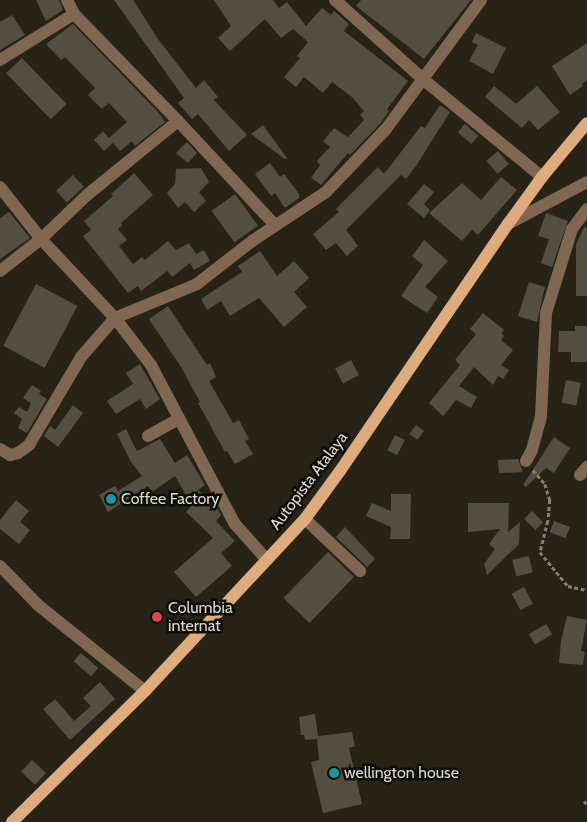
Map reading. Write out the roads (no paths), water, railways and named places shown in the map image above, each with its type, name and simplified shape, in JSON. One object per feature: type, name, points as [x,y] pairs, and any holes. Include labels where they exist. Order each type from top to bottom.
[{"type":"main road","name":"Autopista Atalaya","points":[[12,822],[144,690],[305,519],[340,471],[508,224],[542,177],[587,123]]},
{"type":"street","points":[[67,0],[74,14],[178,120],[275,225]]},
{"type":"street","points":[[0,449],[10,455],[18,453],[29,445],[81,357],[115,318],[197,284],[275,225],[326,192],[386,130],[481,0]]},
{"type":"street","points":[[343,3],[424,80],[542,177]]},
{"type":"street","points":[[0,60],[74,14]]},
{"type":"street","points":[[0,271],[41,239],[87,195],[178,120]]},
{"type":"street","points":[[508,224],[587,182]]},
{"type":"street","points":[[0,187],[41,239],[115,318],[151,365],[235,524],[267,560]]},
{"type":"street","points":[[526,461],[532,450],[540,416],[546,313],[572,229],[587,209]]},
{"type":"street","points":[[148,436],[179,419]]},
{"type":"street","points":[[305,519],[360,571]]},
{"type":"street","points":[[0,566],[38,605],[144,690]]},
{"type":"place","name":"Coffee Factory","points":[[111,499]]},
{"type":"place","name":"Columbia internat","points":[[157,617]]},
{"type":"place","name":"wellington house","points":[[334,773]]}]
